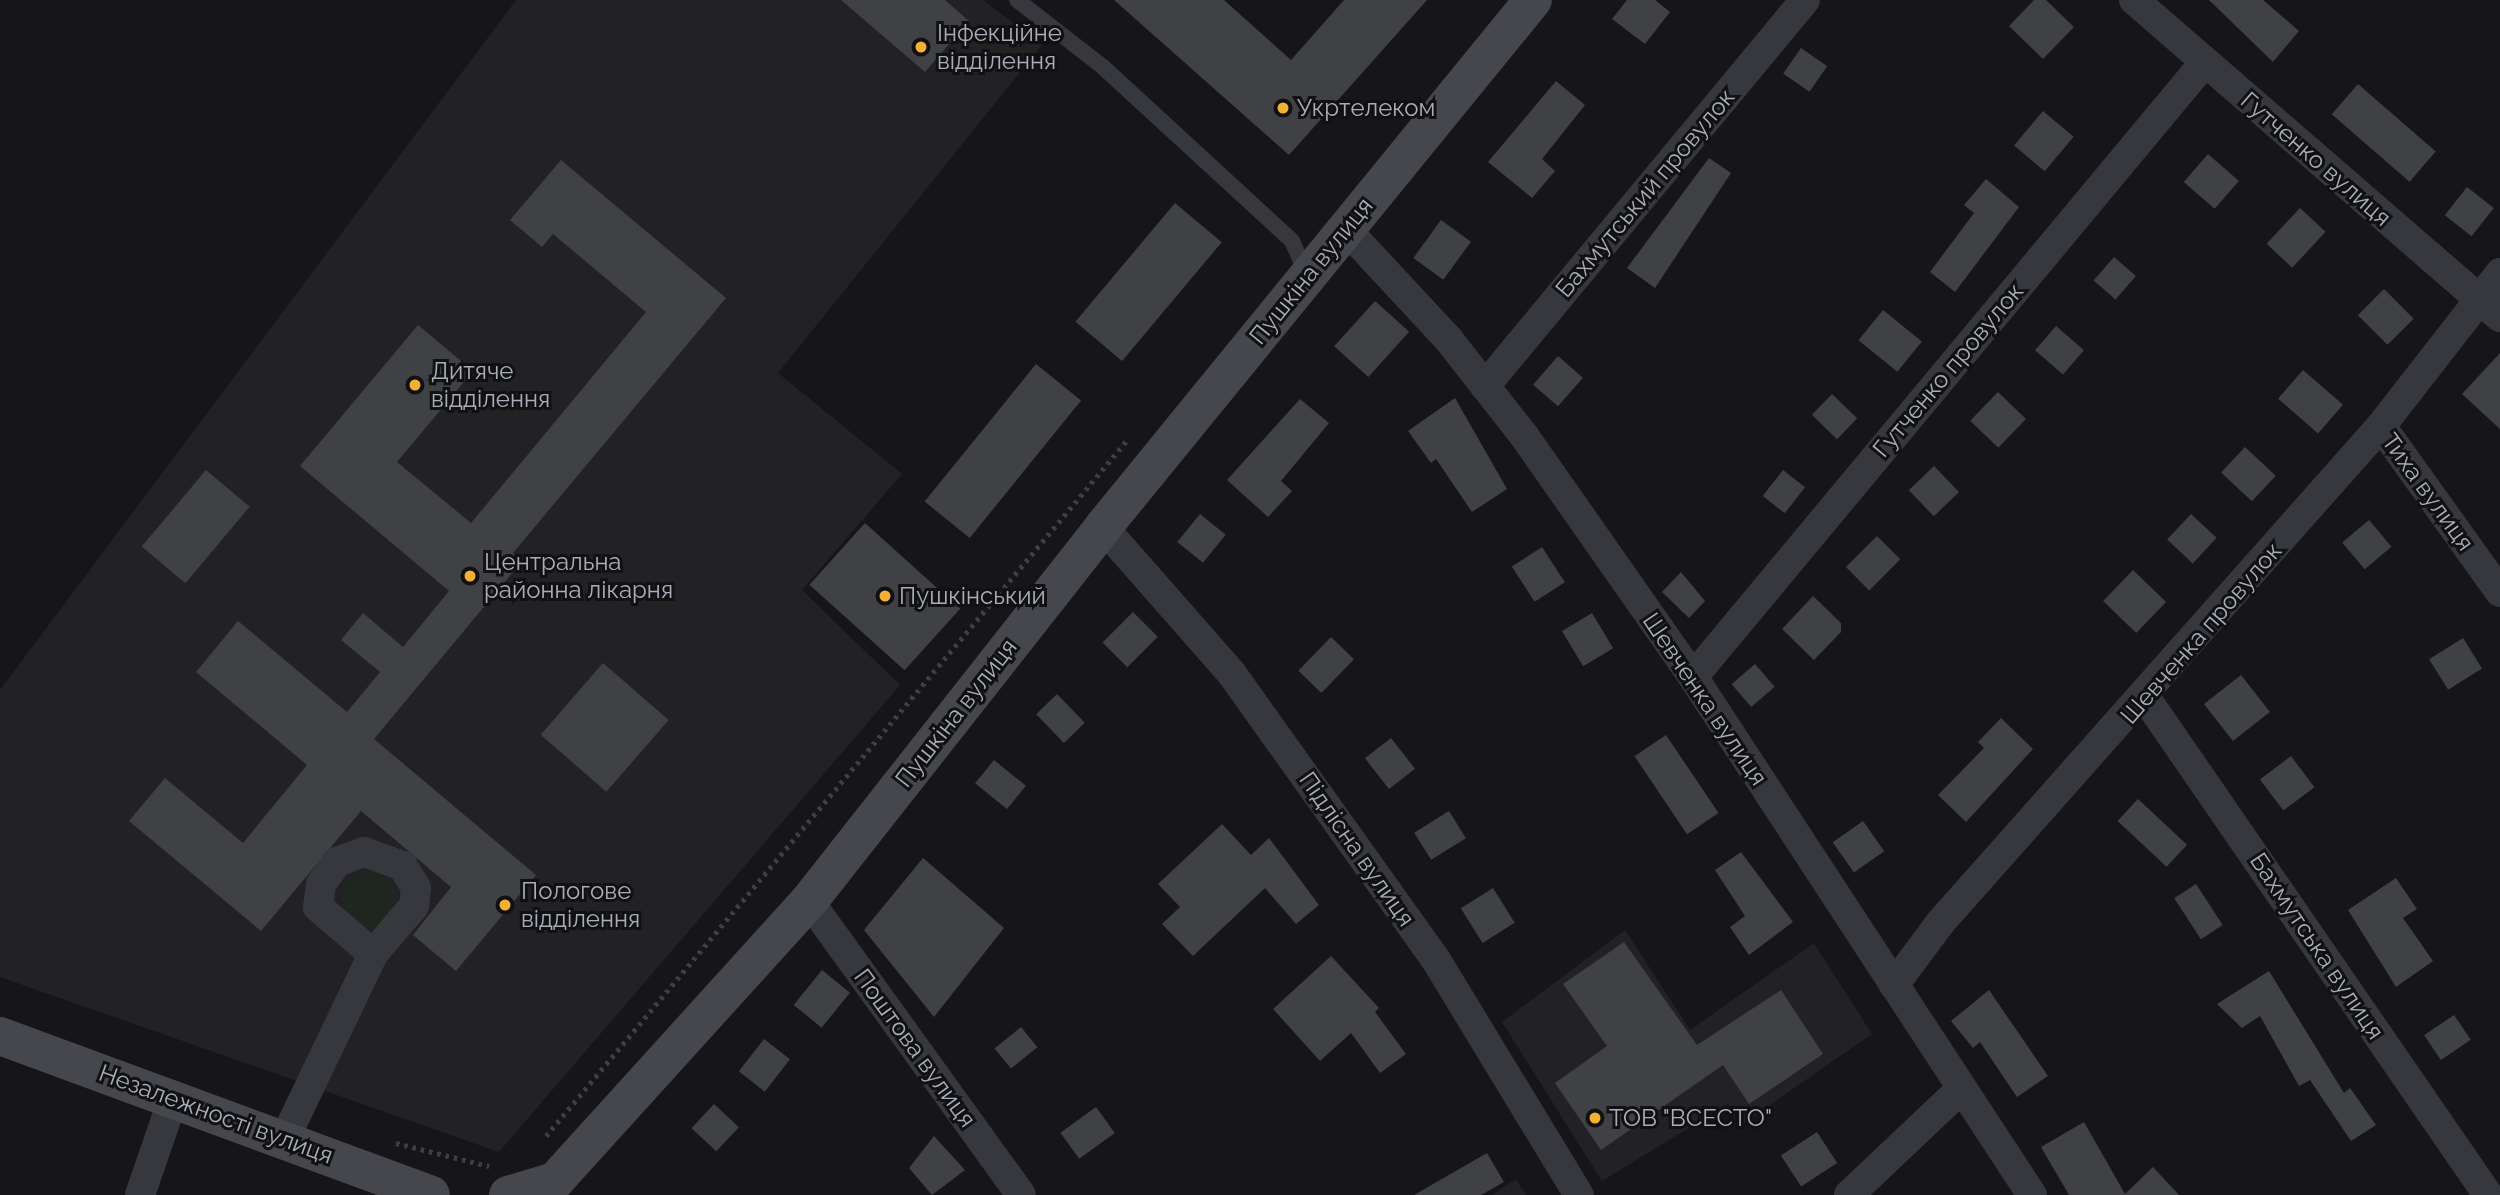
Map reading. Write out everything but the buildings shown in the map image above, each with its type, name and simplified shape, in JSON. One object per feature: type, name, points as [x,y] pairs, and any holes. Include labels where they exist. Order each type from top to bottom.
[{"type":"main road","name":"Пушкіна вулиця","points":[[502,1180],[555,1181],[809,901],[1102,527],[1533,0]]},
{"type":"main road","name":"Незалежності вулиця","points":[[0,1035],[174,1096],[431,1195]]},
{"type":"street","name":"Бахмутський провулок","points":[[1485,386],[1805,0]]},
{"type":"street","name":"Гутченко вулиця","points":[[2134,0],[2490,308]]},
{"type":"street","name":"Гутченко провулок","points":[[1693,677],[2204,63]]},
{"type":"street","name":"Шевченка вулиця","points":[[1345,228],[1485,386],[1693,677],[2032,1195]]},
{"type":"street","name":"Шевченка провулок","points":[[1894,985],[1940,923],[2145,697],[2381,426],[2490,308],[2500,273]]},
{"type":"street","name":"Тиха вулиця","points":[[2381,426],[2500,592]]},
{"type":"street","name":"Підлісна вулиця","points":[[1102,527],[1231,674],[1436,960],[1579,1195]]},
{"type":"street","name":"Бахмутська вулиця","points":[[2145,697],[2488,1195]]},
{"type":"street","name":"Поштова вулиця","points":[[809,901],[1021,1195]]},
{"type":"street","points":[[285,1138],[373,954]]},
{"type":"street","points":[[1849,1195],[1961,1089]]},
{"type":"street","points":[[140,1195],[174,1096]]},
{"type":"lane","points":[[1017,0],[1103,67],[1292,241],[1307,275]]},
{"type":"path","points":[[539,1145],[1132,433]]},
{"type":"path","points":[[391,1142],[484,1167],[502,1180]]},
{"type":"shaded area","points":[[516,0],[983,0],[1042,45],[778,373],[902,474],[802,590],[900,685],[499,1152],[0,977],[0,690]]},
{"type":"shaded area","points":[[370,872],[390,880],[398,900],[390,920],[370,928],[350,920],[342,900],[350,880]]},
{"type":"shaded area","points":[[1625,930],[1690,1030],[1814,943],[1872,1034],[1744,1123],[1728,1104],[1602,1181],[1502,1022]]},
{"type":"shaded area","points":[[1516,1179],[1526,1195],[1492,1195]]},
{"type":"place","name":"Інфекційне відділення","points":[[921,47]]},
{"type":"place","name":"Укртелеком","points":[[1283,108]]},
{"type":"place","name":"Дитяче відділення","points":[[415,385]]},
{"type":"place","name":"Центральна районна лікарня","points":[[470,576]]},
{"type":"place","name":"Пушкінський","points":[[885,596]]},
{"type":"place","name":"Пологове відділення","points":[[505,905]]},
{"type":"place","name":"ТОВ \"ВСЕСТО\"","points":[[1595,1118]]}]
